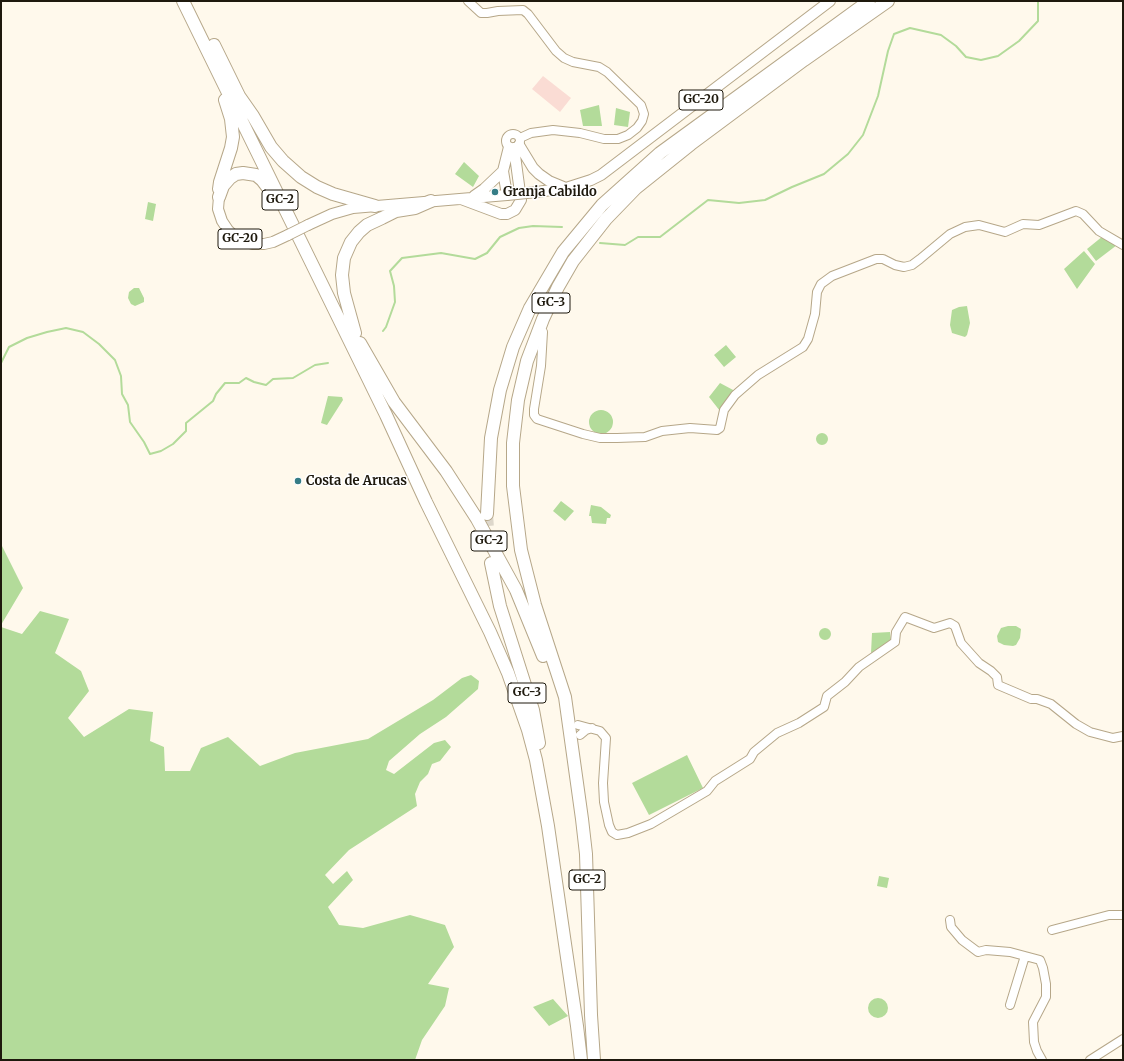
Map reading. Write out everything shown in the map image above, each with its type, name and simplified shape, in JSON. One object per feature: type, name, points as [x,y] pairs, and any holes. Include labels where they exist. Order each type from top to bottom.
[{"type":"highway","name":"GC-2","points":[[183,1],[350,332],[394,402],[446,471],[477,519],[516,590],[539,643],[557,694],[571,747],[582,819],[586,854],[590,1015],[594,1060]]},
{"type":"highway","name":"GC-2","points":[[192,1],[350,332],[426,502],[490,632],[508,673],[536,760],[548,826],[577,1026],[580,1060]]},
{"type":"highway","name":"GC-3","points":[[487,514],[491,438],[500,390],[513,347],[530,308],[563,252],[602,205],[660,153],[870,1]]},
{"type":"highway","name":"GC-3","points":[[571,747],[565,697],[535,605],[521,550],[513,486],[513,443],[518,400],[527,361],[543,319],[558,287],[573,261],[606,219],[636,188],[667,162],[804,60],[888,1]]},
{"type":"highway","points":[[216,68],[231,119],[233,137],[220,182],[218,197]]},
{"type":"highway","points":[[238,95],[253,116],[271,147],[283,161],[301,177],[317,187],[333,194],[375,206]]},
{"type":"highway","points":[[218,197],[230,178],[236,174],[250,173],[256,175],[268,186],[330,312],[350,332]]},
{"type":"highway","points":[[350,332],[342,275],[344,258],[351,242],[359,232],[368,225],[396,211],[415,208],[431,201]]},
{"type":"highway","points":[[537,363],[543,332],[563,288],[606,219]]},
{"type":"highway","name":"GC-3","points":[[491,563],[500,606],[533,710],[544,764],[548,826]]},
{"type":"main road","name":"GC-20","points":[[218,197],[218,209],[222,221],[228,230],[234,236],[244,241],[253,244],[264,244],[273,242],[332,214],[353,208],[537,192],[566,188],[591,180],[615,165],[830,1]]},
{"type":"main road","points":[[472,197],[484,189],[503,171],[515,144]]},
{"type":"main road","points":[[515,144],[539,174],[549,181],[566,188]]},
{"type":"main road","points":[[459,199],[501,214],[508,214],[516,210],[521,200],[515,144]]},
{"type":"main road","points":[[503,171],[507,195]]},
{"type":"street","points":[[468,1],[481,12],[487,14],[498,11],[522,10],[528,14],[564,58],[573,62],[599,68],[607,72],[642,105],[644,114],[638,128],[628,135],[618,139],[604,139],[580,133],[553,130],[531,133],[515,144]]},
{"type":"street","points":[[537,363],[534,415],[538,419],[600,438],[645,437],[662,431],[690,428],[717,430],[720,428],[724,410],[735,395],[758,375],[803,347],[808,340],[815,314],[817,292],[821,284],[832,276],[876,259],[883,259],[904,267],[912,265],[950,234],[965,227],[978,225],[1005,232],[1023,224],[1039,225],[1076,211],[1083,214],[1099,231],[1123,245]]},
{"type":"street","points":[[578,724],[600,730],[606,738],[603,783],[604,802],[609,825],[612,832],[617,835],[628,833],[650,824],[707,791],[715,781],[750,759],[754,752],[777,733],[799,723],[824,707],[827,696],[845,682],[859,667],[895,642],[896,632],[905,617],[934,628],[950,623],[955,626],[961,643],[978,663],[991,671],[997,677],[998,685],[1032,699],[1037,699],[1050,704],[1076,724],[1090,732],[1112,738],[1123,736]]},
{"type":"street","points":[[580,735],[586,730],[592,728]]},
{"type":"street","points":[[1052,930],[1109,915],[1123,915]]},
{"type":"street","points":[[950,920],[951,927],[962,940],[978,952],[996,950],[1040,960],[1046,984],[1046,998],[1033,1022],[1034,1042],[1042,1060]]},
{"type":"street","points":[[1010,1005],[1025,956]]},
{"type":"street","points":[[1090,1060],[1123,1039]]},
{"type":"shaded area","points":[[543,76],[571,98],[560,112],[532,89]]},
{"type":"shaded area","points":[[599,105],[602,126],[583,126],[580,110]]},
{"type":"shaded area","points":[[616,108],[630,112],[628,127],[614,125]]},
{"type":"shaded area","points":[[464,162],[479,176],[473,187],[455,174]]},
{"type":"shaded area","points":[[148,202],[156,204],[153,221],[145,219]]},
{"type":"shaded area","points":[[1103,236],[1117,245],[1096,261],[1087,249]]},
{"type":"shaded area","points":[[1084,251],[1095,264],[1077,289],[1064,269]]},
{"type":"shaded area","points":[[134,288],[139,288],[144,298],[144,302],[135,306],[131,304],[128,298],[129,292]]},
{"type":"shaded area","points":[[967,306],[970,323],[967,335],[965,337],[952,333],[950,325],[952,310]]},
{"type":"shaded area","points":[[726,345],[736,357],[724,367],[714,355]]},
{"type":"shaded area","points":[[720,383],[735,391],[720,411],[709,397]]},
{"type":"shaded area","points":[[328,396],[342,397],[343,400],[327,425],[321,423]]},
{"type":"shaded area","points":[[601,410],[610,413],[613,422],[610,431],[601,434],[592,431],[589,422],[592,413]]},
{"type":"shaded area","points":[[820,433],[824,433],[828,439],[824,445],[820,445],[816,441],[816,437]]},
{"type":"shaded area","points":[[561,501],[574,511],[565,521],[553,511]]},
{"type":"shaded area","points":[[591,505],[601,507],[611,515],[610,518],[607,518],[606,524],[592,523],[591,516],[589,516]]},
{"type":"shaded area","points":[[1,544],[23,588],[1,625]]},
{"type":"shaded area","points":[[40,611],[69,619],[55,653],[81,671],[89,691],[68,718],[84,737],[129,709],[153,712],[150,741],[164,747],[165,771],[190,771],[201,748],[228,737],[260,766],[295,753],[368,739],[433,700],[462,678],[471,675],[479,681],[478,689],[446,717],[420,734],[389,761],[386,770],[394,774],[434,743],[445,740],[451,747],[440,761],[432,764],[428,774],[420,782],[415,794],[417,806],[349,850],[325,875],[333,884],[347,871],[353,880],[328,907],[339,925],[363,928],[410,915],[445,925],[454,947],[428,984],[449,988],[445,1006],[422,1040],[415,1060],[1,1060],[1,627],[22,634]]},
{"type":"shaded area","points":[[1016,626],[1021,629],[1020,638],[1016,645],[1013,646],[1004,645],[998,642],[997,636],[1001,628]]},
{"type":"shaded area","points":[[825,628],[829,630],[831,634],[829,638],[825,640],[821,638],[819,634],[821,630]]},
{"type":"shaded area","points":[[890,632],[891,641],[871,653],[872,633]]},
{"type":"shaded area","points":[[687,755],[703,788],[649,815],[632,783]]},
{"type":"shaded area","points":[[879,876],[889,878],[887,888],[877,886]]},
{"type":"shaded area","points":[[878,998],[885,1001],[888,1008],[885,1015],[878,1018],[871,1015],[868,1008],[871,1001]]},
{"type":"shaded area","points":[[553,999],[568,1016],[549,1026],[533,1007]]},
{"type":"waterway","points":[[600,243],[625,245],[638,237],[660,237],[708,200],[739,203],[765,200],[824,174],[848,154],[863,135],[878,96],[888,51],[894,34],[910,28],[941,35],[956,46],[966,57],[981,60],[998,56],[1019,41],[1038,21],[1038,1]]},
{"type":"waterway","points":[[383,331],[386,327],[395,302],[394,286],[390,271],[402,258],[441,253],[475,259],[487,253],[500,237],[519,228],[533,226],[562,227]]},
{"type":"waterway","points":[[1,363],[9,347],[27,338],[66,328],[83,332],[99,344],[115,360],[121,376],[122,394],[128,405],[130,422],[144,442],[150,454],[161,451],[173,444],[186,431],[186,423],[213,401],[216,394],[225,383],[239,383],[246,378],[266,385],[273,379],[293,378],[315,365],[328,363]]},
{"type":"tunnel","points":[[487,514],[489,543]]},
{"type":"place","name":"Granja Cabildo","points":[[495,192]]},
{"type":"place","name":"Costa de Arucas","points":[[298,481]]}]
